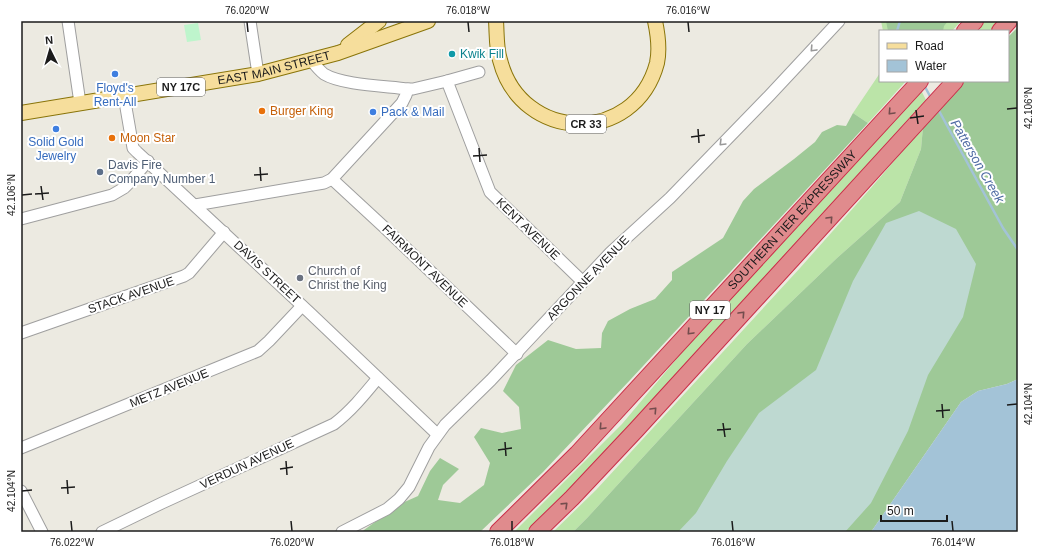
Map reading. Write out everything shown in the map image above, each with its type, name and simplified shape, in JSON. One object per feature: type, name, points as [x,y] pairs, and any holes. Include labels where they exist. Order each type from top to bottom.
[{"type":"highway","points":[[967,30],[975,21]]},
{"type":"highway","points":[[1001,30],[1009,21]]},
{"type":"highway","name":"SOUTHERN TIER EXPRESSWAY","points":[[498,532],[577,454],[919,82]]},
{"type":"highway","name":"NY 17","points":[[537,532],[572,498],[636,430],[955,82]]},
{"type":"main road","points":[[338,52],[379,21]]},
{"type":"main road","name":"EAST MAIN STREET","points":[[21,113],[258,74],[338,52],[428,21]]},
{"type":"main road","name":"CR 33","points":[[497,28],[498,52],[503,70],[512,89],[519,97],[528,106],[551,119],[570,124],[583,124],[606,119],[615,115],[624,110],[642,93],[651,80],[657,63],[658,40],[656,21]]},
{"type":"street","points":[[68,21],[80,103]]},
{"type":"street","points":[[250,21],[258,74]]},
{"type":"street","name":"ARGONNE AVENUE","points":[[342,532],[387,509],[399,499],[409,487],[429,447],[445,425],[516,354],[611,252],[670,198],[839,21]]},
{"type":"street","points":[[311,60],[323,73],[332,78],[354,83],[408,89],[447,81],[479,72]]},
{"type":"street","name":"KENT AVENUE","points":[[447,81],[490,192],[583,282]]},
{"type":"street","points":[[195,205],[324,183],[332,179],[402,103],[408,89]]},
{"type":"street","name":"DAVIS STREET","points":[[124,96],[134,148],[437,434]]},
{"type":"street","points":[[21,220],[112,195],[124,188],[148,161]]},
{"type":"street","name":"FAIRMONT AVENUE","points":[[332,179],[516,354]]},
{"type":"street","name":"STACK AVENUE","points":[[21,333],[184,276],[224,232]]},
{"type":"street","name":"METZ AVENUE","points":[[21,448],[258,352],[302,306]]},
{"type":"street","name":"VERDUN AVENUE","points":[[102,532],[334,424],[346,415],[378,378]]},
{"type":"street","points":[[21,491],[26,512],[42,532]]},
{"type":"green space","points":[[881,21],[961,21],[953,30],[883,30]]},
{"type":"green space","points":[[886,21],[948,21],[943,30],[888,30]]},
{"type":"green space","points":[[985,21],[999,21],[991,30],[977,30]]},
{"type":"green space","points":[[198,23],[201,40],[187,42],[184,25]]},
{"type":"green space","points":[[1018,27],[1018,379],[1007,384],[978,391],[961,402],[871,532],[573,532],[747,344],[837,258],[900,202],[921,149],[923,127],[933,114],[964,82],[1009,82],[1009,36]]},
{"type":"green space","points":[[879,74],[879,82],[905,82],[868,123],[853,113]]},
{"type":"green space","points":[[921,90],[926,100],[598,460],[525,532],[514,532],[622,424],[700,331]]},
{"type":"green space","points":[[853,113],[868,123],[543,472],[480,532],[362,532],[400,504],[418,496],[430,471],[440,458],[459,469],[443,485],[438,500],[460,503],[484,485],[490,463],[474,437],[481,428],[502,433],[521,429],[519,407],[503,391],[516,365],[548,340],[576,349],[601,348],[602,333],[608,321],[630,309],[655,299],[672,280],[672,272],[723,238],[743,201],[754,189],[815,142],[822,132],[837,125],[846,126]]},
{"type":"green space","points":[[923,127],[921,149],[900,202],[837,258],[747,344],[573,532],[553,532],[596,490],[800,268]]},
{"type":"shaded area","points":[[919,211],[956,229],[976,264],[963,317],[928,375],[908,431],[871,503],[845,532],[678,532],[696,513],[727,461],[759,413],[816,370],[853,281],[886,223]]},
{"type":"water","points":[[1018,379],[1018,532],[871,532],[961,402],[978,391],[1007,384]]},
{"type":"waterway","name":"Patterson Creek","points":[[897,30],[900,21]]},
{"type":"waterway","name":"Patterson Creek","points":[[924,85],[931,98]]},
{"type":"waterway","name":"Patterson Creek","points":[[938,109],[1003,228],[1018,250]]},
{"type":"place","name":"Kwik Fill","points":[[452,54]]},
{"type":"place","name":"Floyd's Rent-All","points":[[115,74]]},
{"type":"place","name":"Burger King","points":[[262,111]]},
{"type":"place","name":"Pack & Mail","points":[[373,112]]},
{"type":"place","name":"Solid Gold Jewelry","points":[[56,129]]},
{"type":"place","name":"Moon Star","points":[[112,138]]},
{"type":"place","name":"Davis Fire Company Number 1","points":[[100,172]]},
{"type":"place","name":"Church of Christ the King","points":[[300,278]]}]
